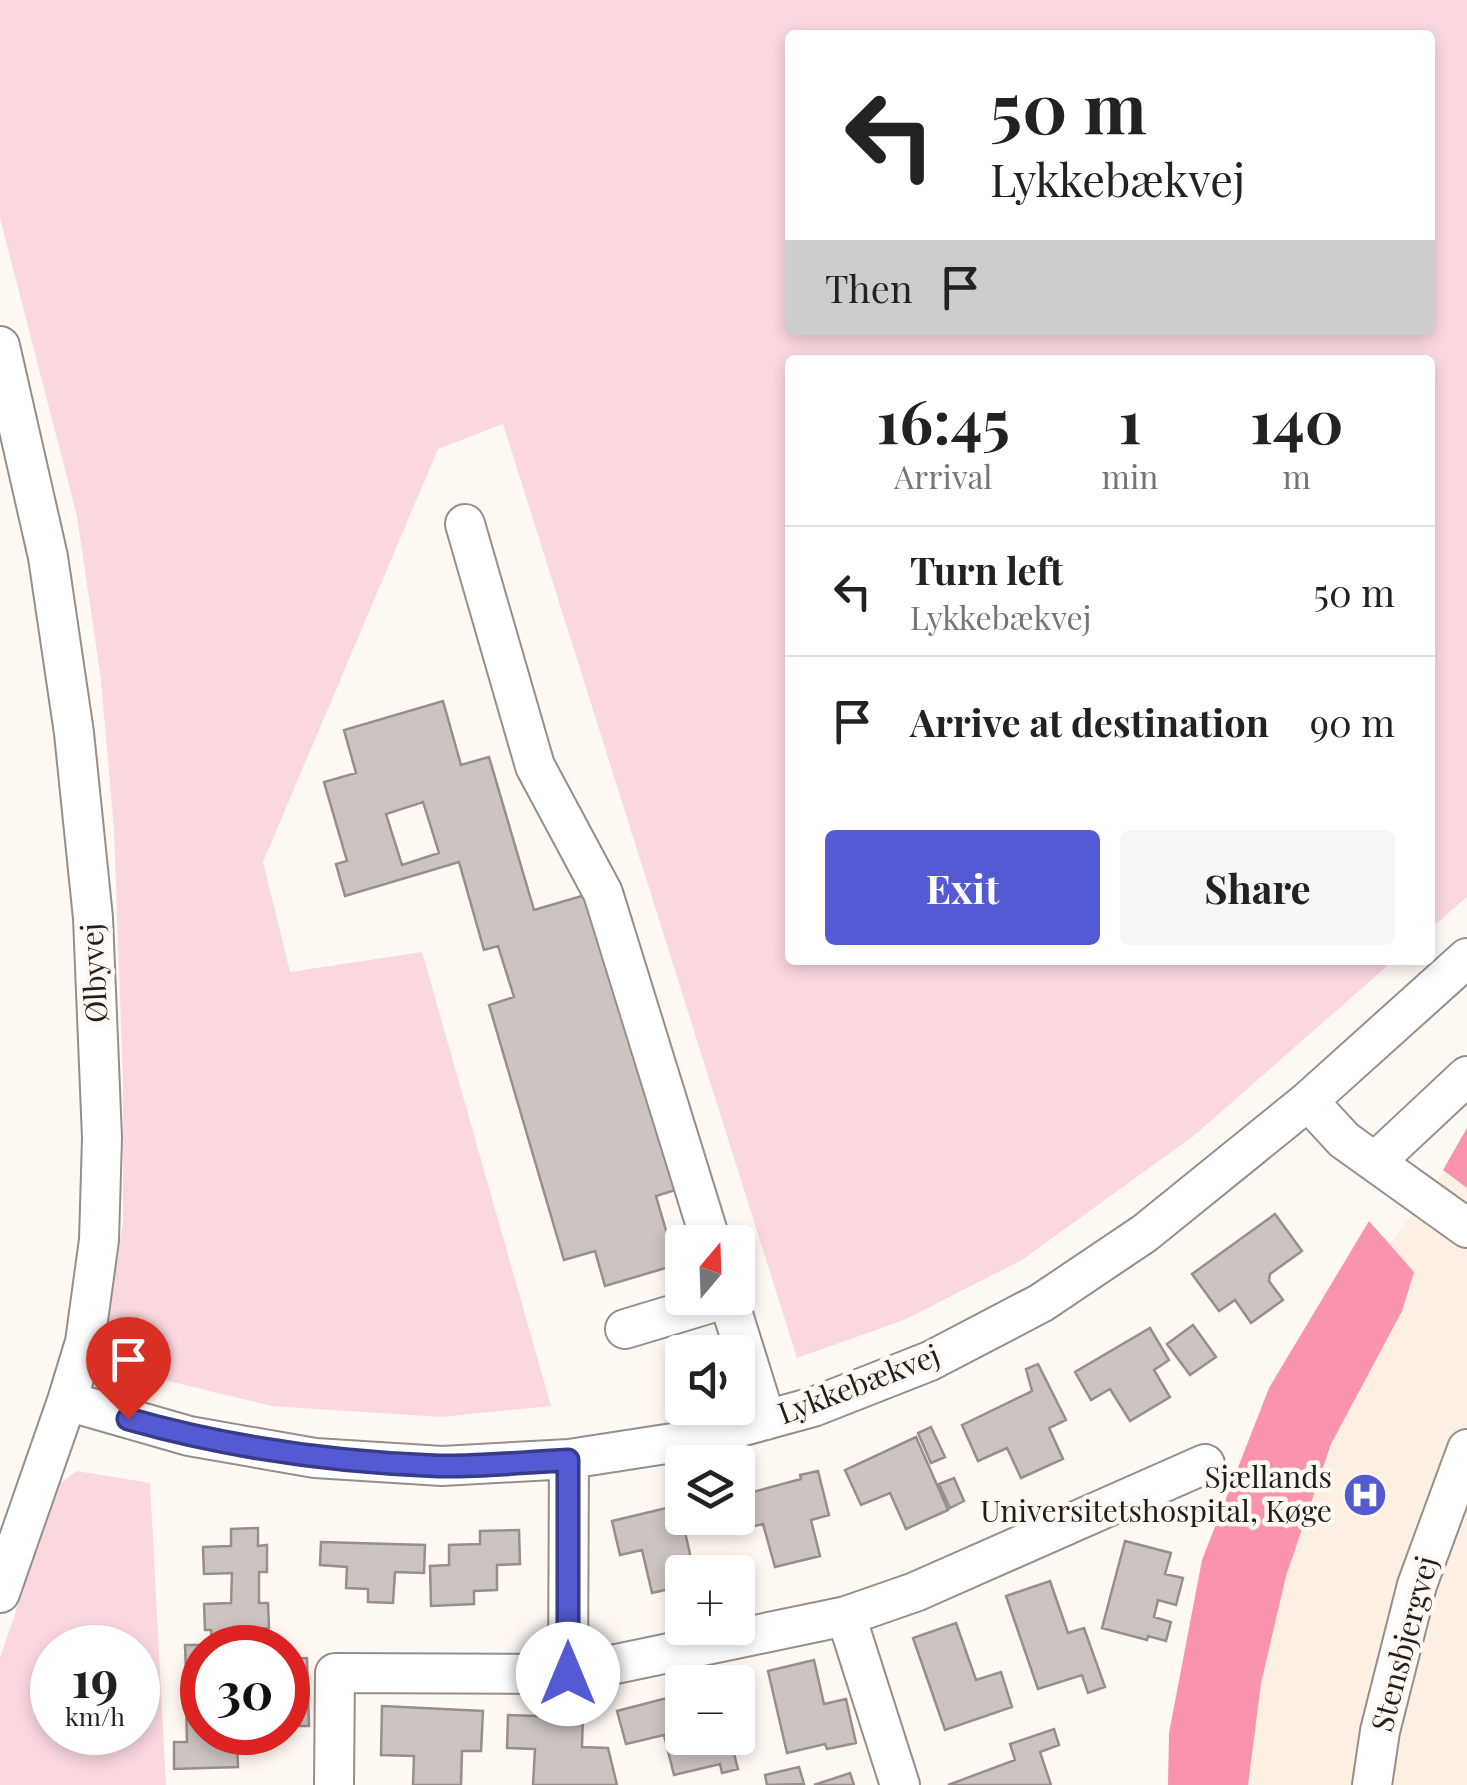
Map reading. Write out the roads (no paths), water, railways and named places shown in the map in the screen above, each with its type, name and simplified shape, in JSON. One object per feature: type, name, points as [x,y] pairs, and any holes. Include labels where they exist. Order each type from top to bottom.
[{"type":"street","name":"Ølbyvej","points":[[0,346],[48,557],[74,733],[92,918],[102,1138],[99,1240],[84,1342],[0,1593]]},
{"type":"street","points":[[466,524],[536,766],[603,892],[705,1225]]},
{"type":"street","name":"Lykkebækvej","points":[[67,1402],[190,1436],[315,1458],[442,1466],[568,1460],[692,1440],[813,1407],[930,1361],[1041,1303],[1145,1234],[1308,1101],[1467,958]]},
{"type":"street","points":[[1375,1162],[1467,1076]]},
{"type":"street","points":[[1308,1101],[1344,1140],[1467,1228]]},
{"type":"street","points":[[625,1329],[672,1315]]},
{"type":"street","points":[[733,1315],[766,1420]]},
{"type":"street","name":"Stensbjergvej","points":[[1372,1785],[1380,1731],[1417,1584],[1467,1449]]},
{"type":"street","points":[[568,1460],[568,1674]]},
{"type":"street","points":[[334,1785],[335,1673],[568,1674],[846,1616],[915,1592],[1205,1464]]},
{"type":"street","points":[[846,1616],[900,1785]]},
{"type":"place","name":"Sjællands Universitetshospital, Køge","points":[[1365,1495]]}]
